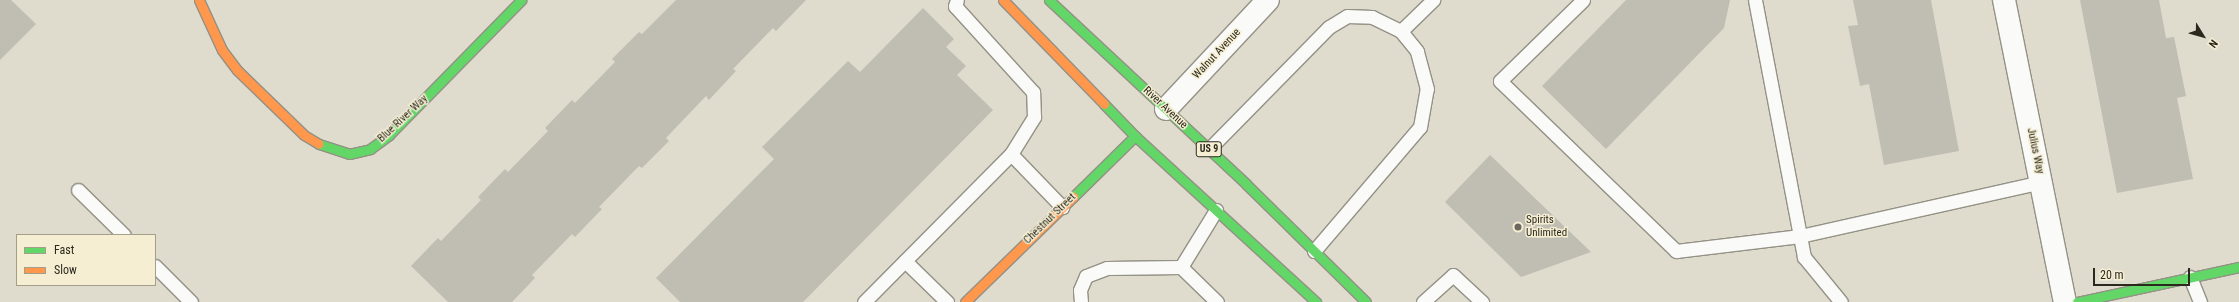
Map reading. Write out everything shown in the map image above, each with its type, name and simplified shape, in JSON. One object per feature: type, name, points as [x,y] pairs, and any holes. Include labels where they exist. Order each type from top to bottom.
[{"type":"main road","name":"Blue River Way","points":[[200,0],[213,33],[237,70],[304,135],[324,147],[349,154],[370,149],[389,135],[521,0]]},
{"type":"main road","points":[[1003,0],[1135,136],[1316,302]]},
{"type":"main road","name":"River Avenue","points":[[1049,0],[1209,149],[1366,302]]},
{"type":"main road","name":"Chestnut Street","points":[[965,302],[1135,136]]},
{"type":"main road","points":[[2077,302],[2239,267]]},
{"type":"street","name":"Walnut Avenue","points":[[1166,109],[1268,0]]},
{"type":"street","name":"Julius Way","points":[[2004,0],[2065,302]]},
{"type":"lane","points":[[864,302],[1011,154],[1034,117],[1033,92],[955,6],[957,0]]},
{"type":"lane","points":[[1401,31],[1433,0]]},
{"type":"lane","points":[[1583,0],[1500,81],[1676,251],[1800,236],[2041,182]]},
{"type":"lane","points":[[1756,0],[1804,257],[1841,302]]},
{"type":"lane","points":[[1209,149],[1329,27],[1347,16],[1372,17],[1401,31],[1417,51],[1426,90],[1420,127],[1314,251]]},
{"type":"lane","points":[[1011,154],[1062,207]]},
{"type":"lane","points":[[78,190],[123,234]]},
{"type":"lane","points":[[1181,267],[1216,210]]},
{"type":"lane","points":[[905,261],[947,302]]},
{"type":"lane","points":[[156,267],[191,302]]},
{"type":"lane","points":[[1081,302],[1080,290],[1086,276],[1107,268],[1181,267],[1217,302]]},
{"type":"lane","points":[[1423,302],[1453,275],[1482,302]]},
{"type":"lane","points":[[2190,277],[2200,302]]},
{"type":"building","points":[[0,0],[11,0],[36,24],[0,60]]},
{"type":"building","points":[[676,0],[806,0],[776,31],[773,28],[733,69],[736,71],[709,100],[706,96],[666,138],[669,141],[642,168],[639,166],[599,207],[602,209],[575,237],[572,234],[532,275],[535,278],[512,302],[448,302],[411,266],[438,238],[441,241],[481,200],[478,197],[505,169],[508,172],[548,131],[545,128],[572,100],[575,103],[615,62],[612,59],[639,32],[642,34]]},
{"type":"building","points":[[1626,0],[1730,0],[1724,28],[1606,149],[1542,86]]},
{"type":"building","points":[[1853,0],[1931,0],[1959,151],[1884,165],[1869,84],[1860,86],[1848,26],[1858,25]]},
{"type":"building","points":[[2080,0],[2159,0],[2166,38],[2174,37],[2186,96],[2177,98],[2193,179],[2117,193]]},
{"type":"building","points":[[923,8],[954,39],[946,47],[966,66],[957,75],[993,110],[803,302],[680,302],[656,278],[774,159],[762,147],[848,61],[860,72]]},
{"type":"building","name":"Spirits Unlimited","points":[[1490,155],[1591,252],[1521,277],[1445,202]]},
{"type":"traffic: fast","points":[[319,144],[349,154],[370,149],[389,135],[521,0]]},
{"type":"traffic: fast","points":[[1049,0],[1246,184],[1366,302]]},
{"type":"traffic: fast","points":[[1104,104],[1135,136],[1316,302]]},
{"type":"traffic: fast","points":[[1073,197],[1135,136]]},
{"type":"traffic: fast","points":[[2077,302],[2239,267]]},
{"type":"traffic: slow","points":[[199,0],[222,50],[237,70],[304,135],[319,144]]},
{"type":"traffic: slow","points":[[1003,0],[1104,104]]},
{"type":"traffic: slow","points":[[965,302],[1073,197]]},
{"type":"place","name":"Spirits Unlimited","points":[[1518,227]]}]
